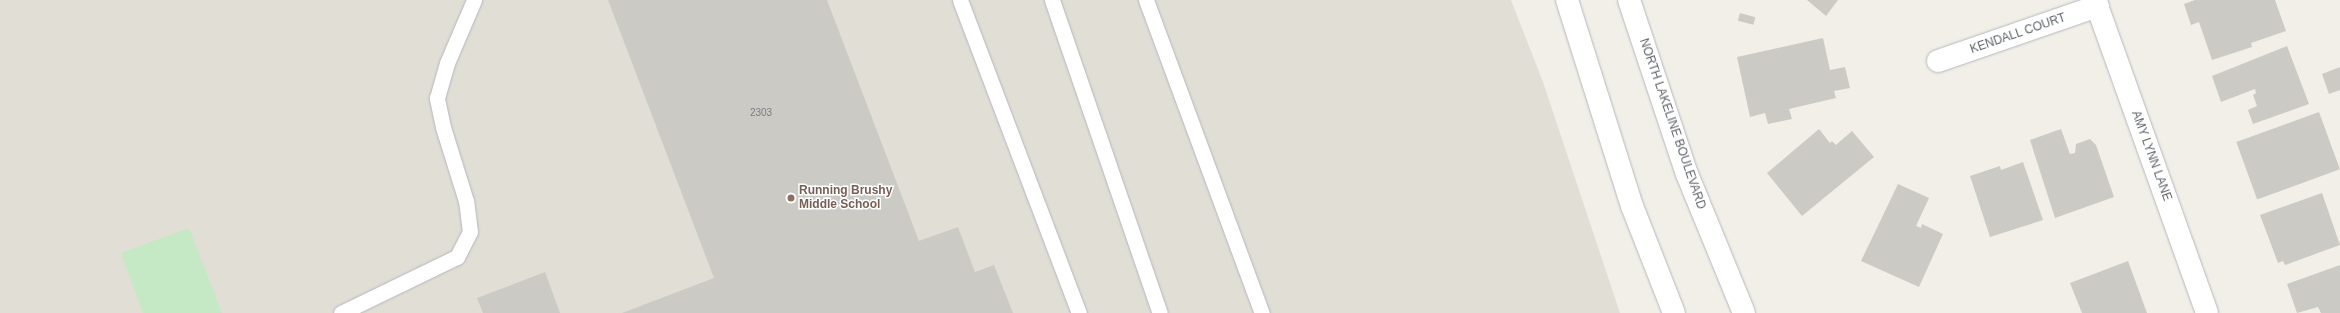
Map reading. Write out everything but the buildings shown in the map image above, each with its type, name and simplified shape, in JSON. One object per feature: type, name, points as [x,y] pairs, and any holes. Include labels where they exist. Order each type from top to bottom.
[{"type":"main road","points":[[1566,0],[1632,206],[1674,313]]},
{"type":"main road","name":"NORTH LAKELINE BOULEVARD","points":[[1629,0],[1687,174],[1744,313]]},
{"type":"main road","name":"KENDALL COURT","points":[[1938,62],[2097,3]]},
{"type":"main road","name":"AMY LYNN LANE","points":[[2097,3],[2207,313]]},
{"type":"lane","points":[[341,313],[457,258],[470,232],[466,201],[443,127],[437,98],[447,63],[474,0]]},
{"type":"lane","points":[[960,0],[1079,313]]},
{"type":"lane","points":[[1052,0],[1160,313]]},
{"type":"lane","points":[[1146,0],[1262,313]]},
{"type":"shaded area","name":"Running Brushy Middle School","points":[[0,0],[1511,0],[1543,82],[1620,313],[0,313]]},
{"type":"green space","points":[[189,228],[222,313],[143,313],[121,253]]},
{"type":"place","name":"Running Brushy Middle School","points":[[791,198]]}]
